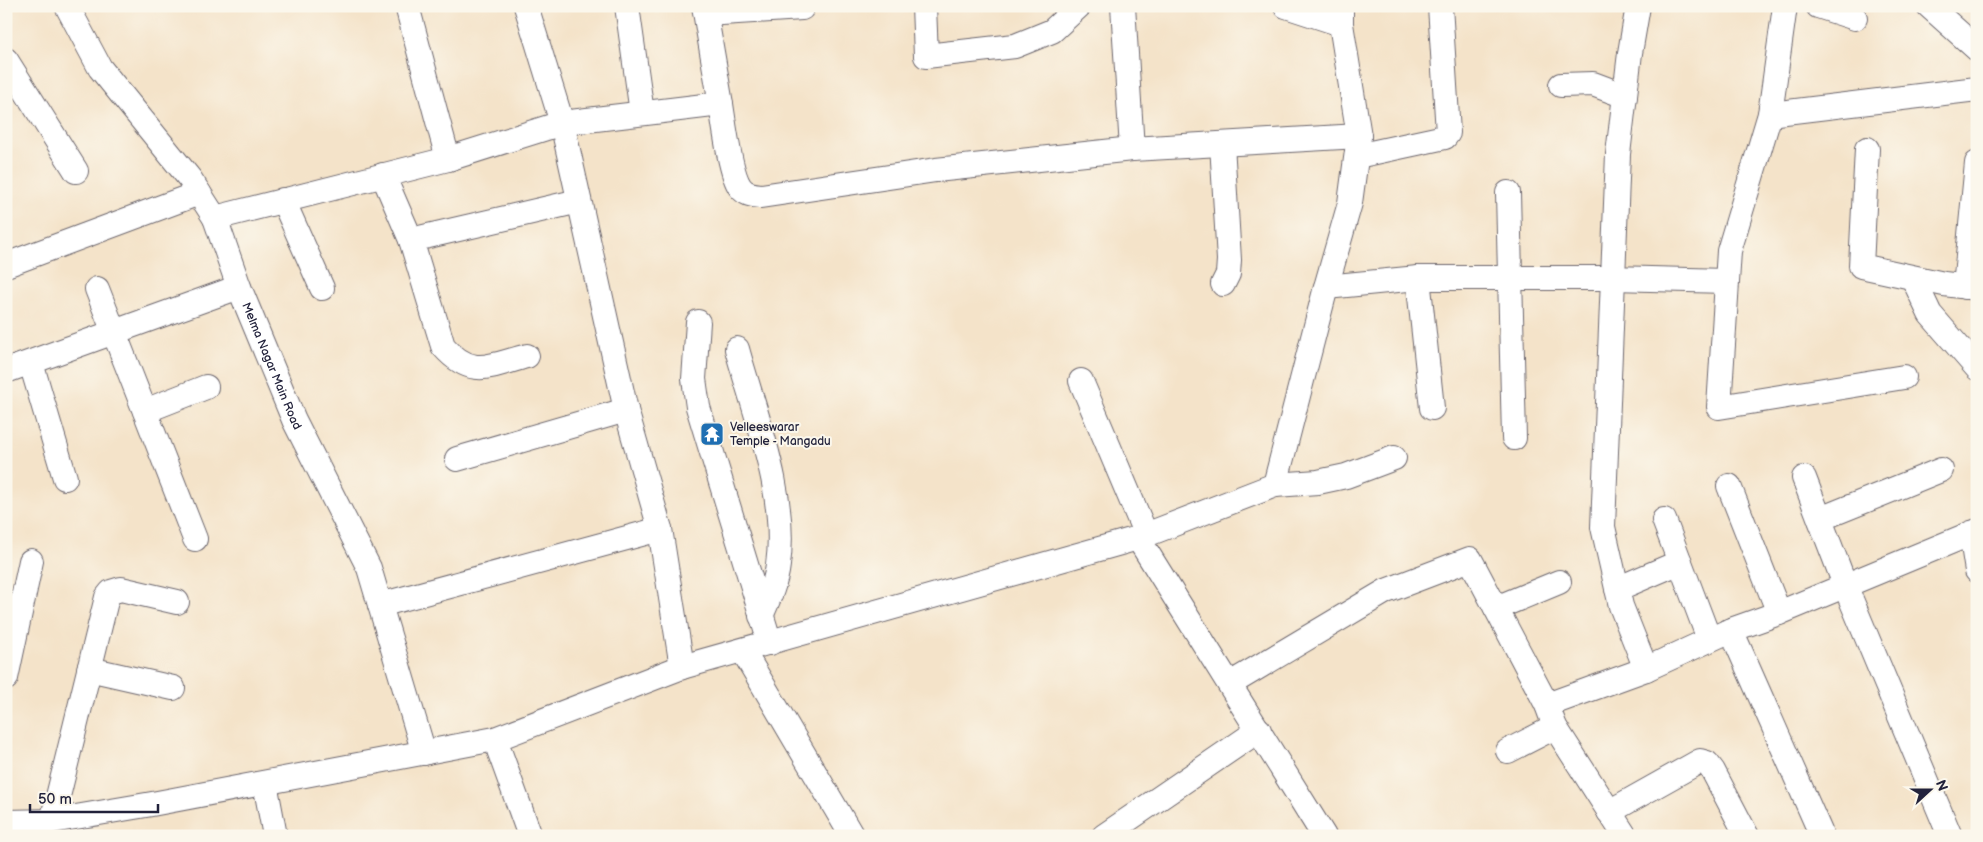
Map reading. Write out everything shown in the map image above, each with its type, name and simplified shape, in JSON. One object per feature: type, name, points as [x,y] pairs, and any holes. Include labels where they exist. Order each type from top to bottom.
[{"type":"street","name":"Melma Nagar Main Road","points":[[67,6],[100,68],[175,159],[215,218],[239,287],[294,420],[369,568],[424,753]]},
{"type":"street","points":[[407,6],[448,159]]},
{"type":"street","points":[[526,6],[562,123],[626,410],[660,528],[682,667]]},
{"type":"street","points":[[626,6],[642,113]]},
{"type":"street","points":[[924,6],[926,56],[1015,46],[1052,31],[1079,6]]},
{"type":"street","points":[[1123,6],[1132,149]]},
{"type":"street","points":[[1275,485],[1350,202],[1358,146],[1341,15],[1286,6]]},
{"type":"street","points":[[802,8],[705,10],[720,104],[735,177],[741,188],[749,195],[936,170],[1132,149],[1222,144],[1358,146],[1445,137],[1448,133],[1440,6]]},
{"type":"street","points":[[1638,6],[1624,96],[1618,154],[1603,527],[1621,606],[1646,669]]},
{"type":"street","points":[[1785,6],[1770,114],[1729,251],[1719,407],[1904,377]]},
{"type":"street","points":[[1818,6],[1855,18]]},
{"type":"street","points":[[1929,6],[1977,49]]},
{"type":"street","points":[[6,60],[76,171]]},
{"type":"street","points":[[1561,85],[1593,84],[1624,96]]},
{"type":"street","points":[[1770,114],[1977,90]]},
{"type":"street","points":[[215,218],[448,159],[562,123],[720,104]]},
{"type":"street","points":[[1222,144],[1229,260],[1228,274],[1223,284]]},
{"type":"street","points":[[1867,149],[1861,266],[1913,278],[1971,288],[1977,163]]},
{"type":"street","points":[[383,175],[412,240],[443,346],[454,359],[467,366],[480,368],[526,356]]},
{"type":"street","points":[[6,265],[199,193]]},
{"type":"street","points":[[1508,193],[1508,276],[1514,438]]},
{"type":"street","points":[[283,200],[322,288]]},
{"type":"street","points":[[412,240],[579,201]]},
{"type":"street","points":[[1326,287],[1418,278],[1508,276],[1726,281]]},
{"type":"street","points":[[1418,278],[1432,408]]},
{"type":"street","points":[[1913,278],[1930,314],[1977,368]]},
{"type":"street","points":[[6,372],[239,287]]},
{"type":"street","points":[[97,289],[195,539]]},
{"type":"street","points":[[698,322],[694,379],[698,407],[770,643]]},
{"type":"street","points":[[737,349],[776,501],[779,535],[778,565],[761,616]]},
{"type":"street","points":[[31,362],[65,478]]},
{"type":"street","points":[[1081,381],[1142,536],[1230,684],[1324,836]]},
{"type":"street","points":[[145,411],[206,386]]},
{"type":"street","points":[[456,459],[626,410]]},
{"type":"street","points":[[6,822],[52,821],[495,739],[682,667],[1142,536],[1275,485],[1318,482],[1346,476],[1394,458]]},
{"type":"street","points":[[1820,519],[1941,470]]},
{"type":"street","points":[[1804,478],[1845,586],[1950,836]]},
{"type":"street","points":[[1729,486],[1779,613]]},
{"type":"street","points":[[1664,520],[1708,639]]},
{"type":"street","points":[[380,605],[660,528]]},
{"type":"street","points":[[1508,751],[1551,716],[1708,639],[1779,613],[1974,532],[1977,571]]},
{"type":"street","points":[[1230,684],[1386,591],[1470,559],[1551,716],[1625,836]]},
{"type":"street","points":[[6,678],[31,561]]},
{"type":"street","points":[[1617,588],[1680,562]]},
{"type":"street","points":[[1496,608],[1559,582]]},
{"type":"street","points":[[52,821],[107,597],[111,592],[121,589],[178,602]]},
{"type":"street","points":[[1731,630],[1822,836]]},
{"type":"street","points":[[743,651],[852,836]]},
{"type":"street","points":[[89,669],[173,688]]},
{"type":"street","points":[[1104,836],[1259,730]]},
{"type":"street","points":[[495,739],[530,836]]},
{"type":"street","points":[[1609,812],[1700,761],[1707,764],[1713,771],[1747,836]]},
{"type":"street","points":[[265,782],[274,836]]},
{"type":"place","name":"Velleeswarar Temple - Mangadu","points":[[712,434]]}]
